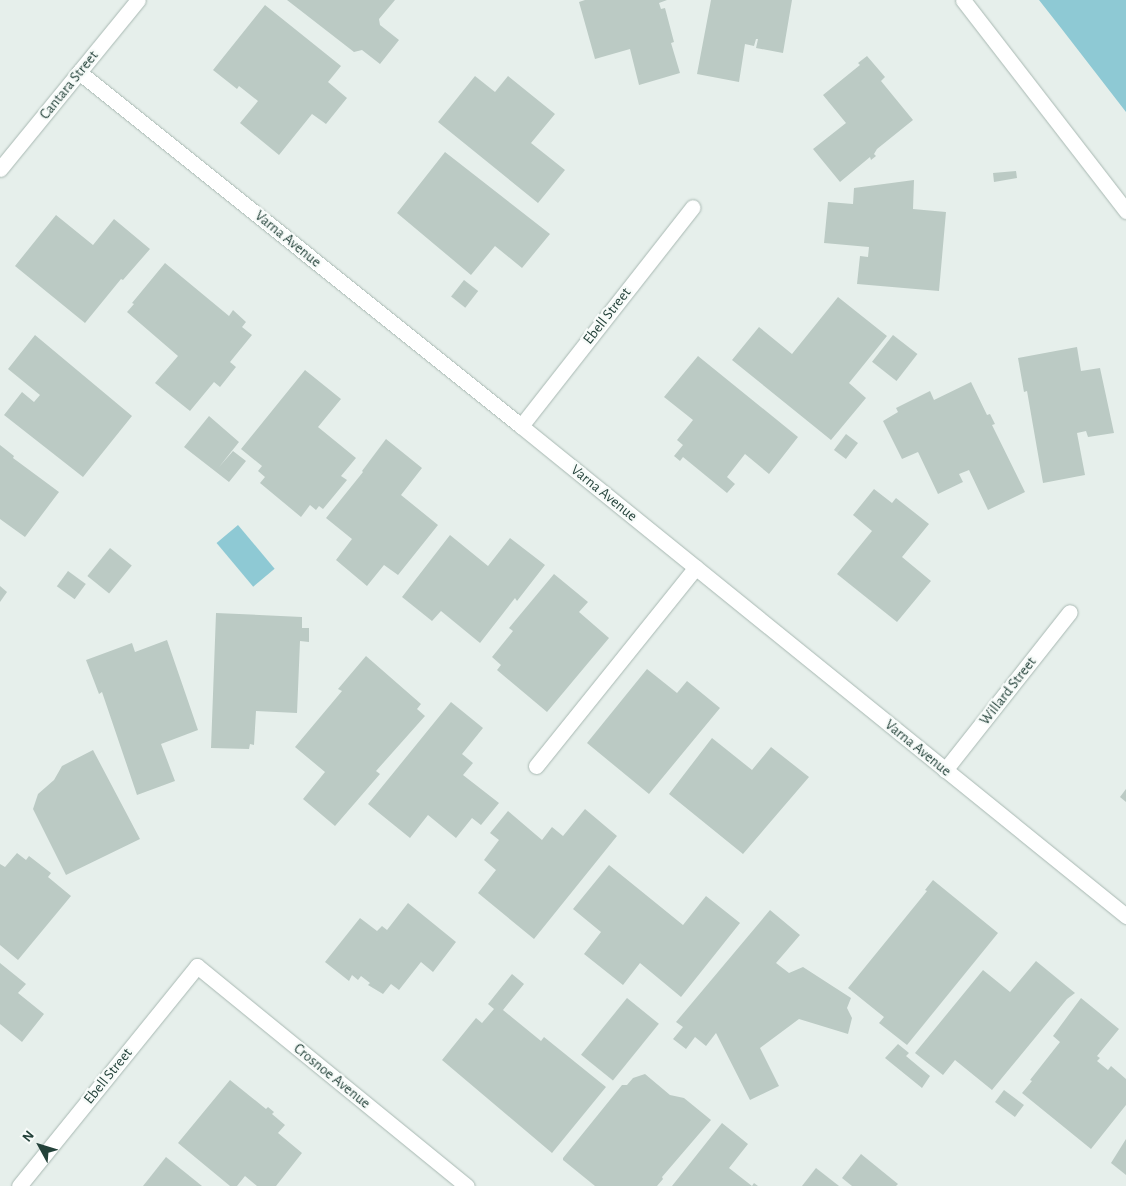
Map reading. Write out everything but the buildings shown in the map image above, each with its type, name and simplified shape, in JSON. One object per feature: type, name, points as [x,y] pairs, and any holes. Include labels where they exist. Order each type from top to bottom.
[{"type":"street","name":"Cantara Street","points":[[0,169],[138,0]]},
{"type":"street","points":[[964,0],[1126,211]]},
{"type":"street","name":"Varna Avenue","points":[[79,72],[696,567],[1126,916]]},
{"type":"street","name":"Ebell Street","points":[[521,426],[693,207]]},
{"type":"street","points":[[536,766],[696,567]]},
{"type":"street","name":"Willard Street","points":[[945,770],[1070,612]]},
{"type":"street","name":"Ebell Street","points":[[19,1186],[197,966]]},
{"type":"street","name":"Crosnoe Avenue","points":[[197,966],[467,1186]]},
{"type":"water","points":[[1039,0],[1126,0],[1126,112],[1061,28]]},
{"type":"water","points":[[238,525],[275,569],[253,587],[217,543]]}]
